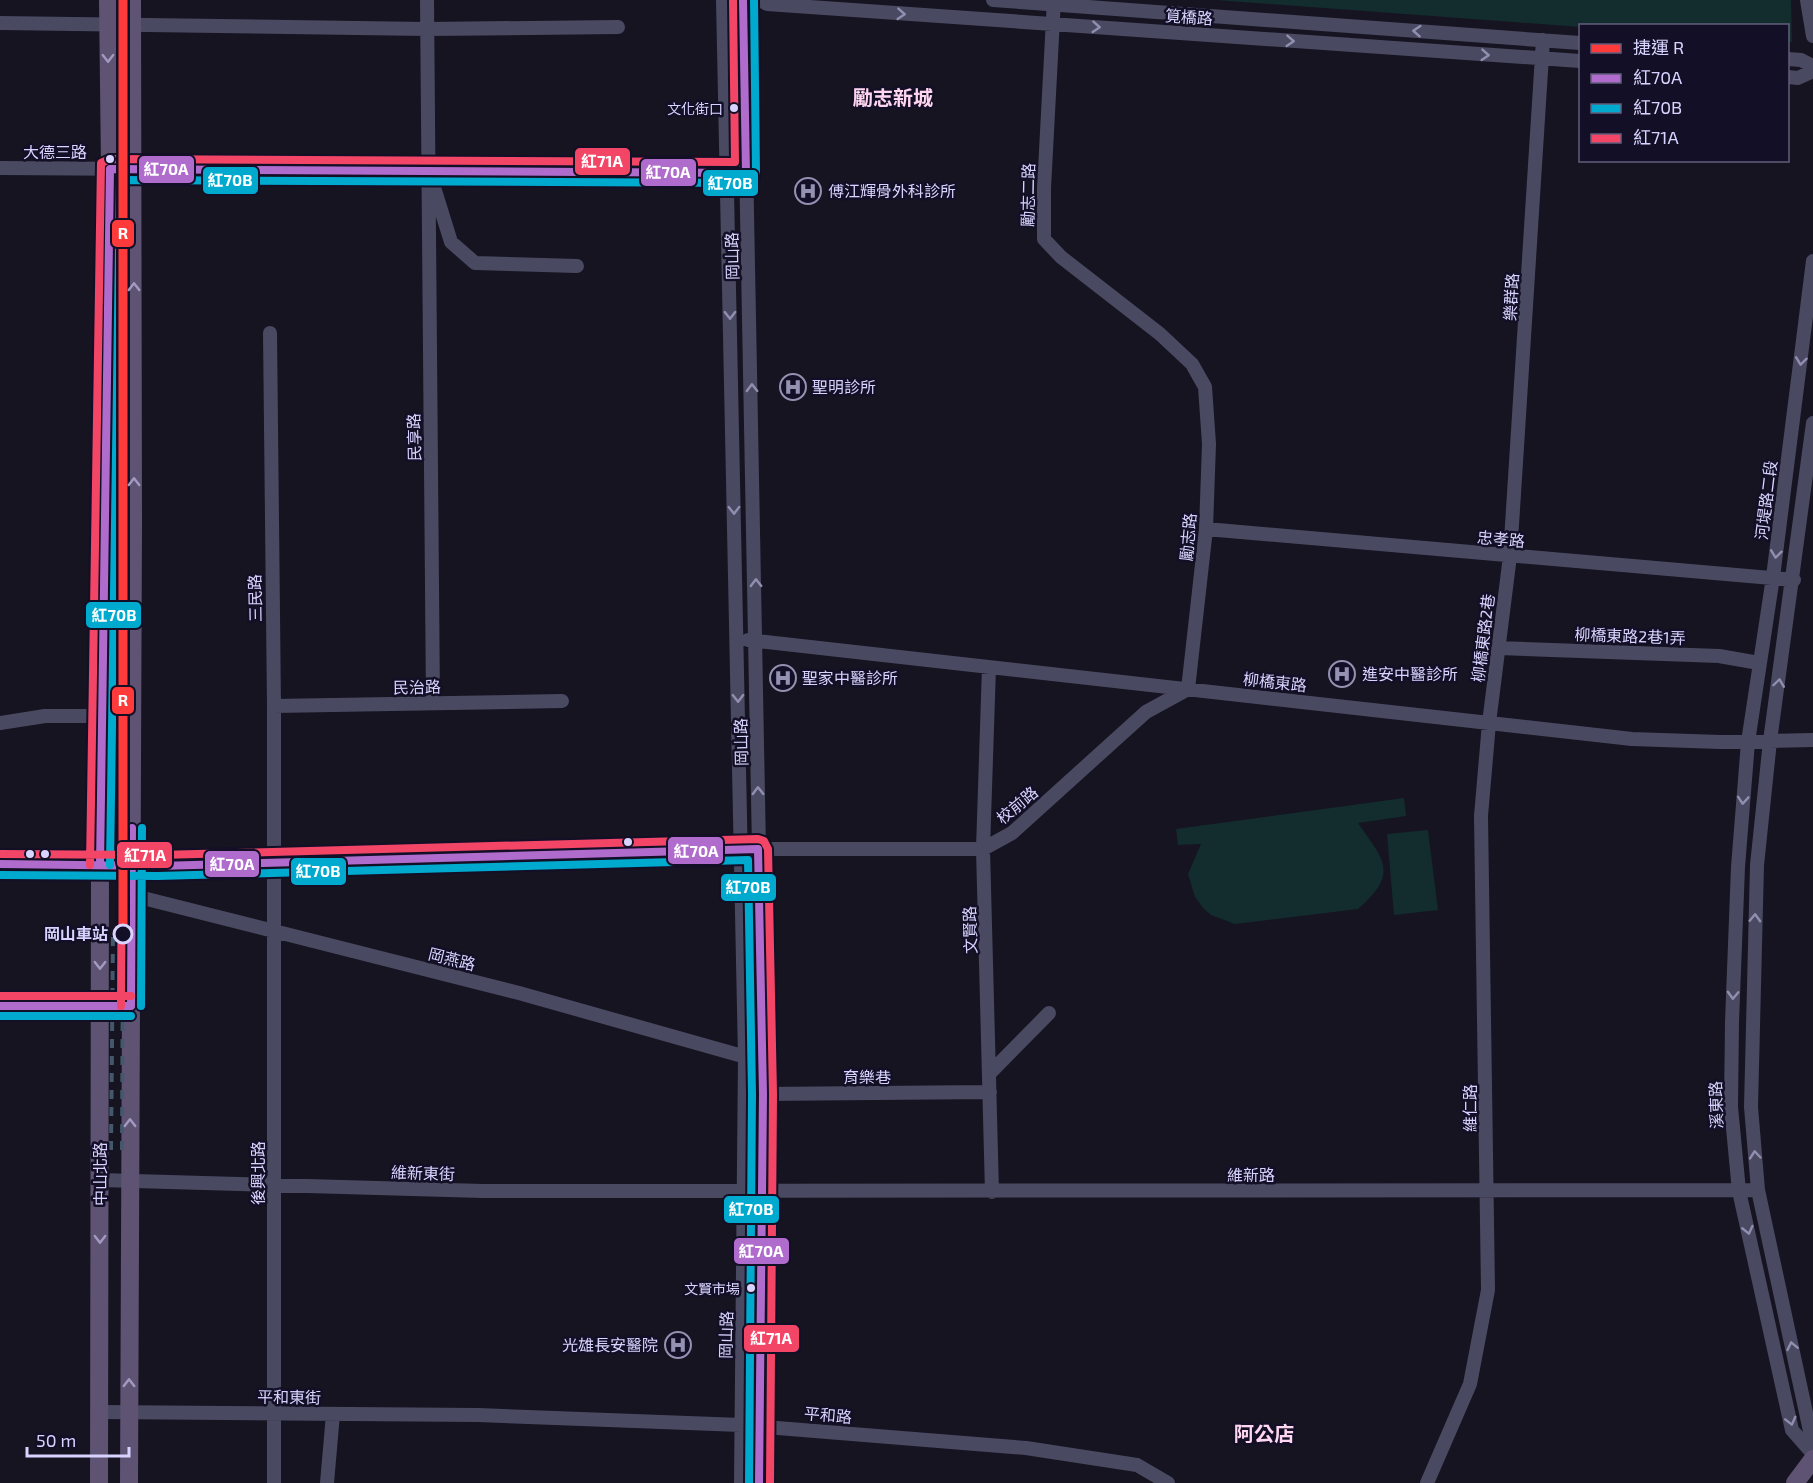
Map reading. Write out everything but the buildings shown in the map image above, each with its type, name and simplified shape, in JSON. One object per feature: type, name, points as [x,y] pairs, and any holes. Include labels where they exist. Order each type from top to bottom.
[{"type":"main road","points":[[108,0],[121,26]]},
{"type":"main road","points":[[121,26],[132,0]]},
{"type":"main road","name":"中山北路","points":[[121,26],[134,168],[129,1483]]},
{"type":"main road","name":"中山北路","points":[[99,1483],[100,865],[110,169],[121,26]]},
{"type":"main road","points":[[1795,1483],[1813,1459]]},
{"type":"street","name":"民享路","points":[[427,0],[434,703]]},
{"type":"street","name":"岡山路","points":[[723,0],[745,1057],[741,1483]]},
{"type":"street","name":"岡山路","points":[[743,0],[764,1094],[759,1483]]},
{"type":"street","name":"筧橋路","points":[[760,0],[768,4],[868,6],[1053,24],[1579,61]]},
{"type":"street","name":"筧橋路","points":[[993,0],[1054,2],[1579,43]]},
{"type":"street","points":[[1807,0],[1813,36]]},
{"type":"street","name":"勵志二路","points":[[1054,2],[1044,188],[1044,239],[1061,257],[1160,334],[1192,364],[1205,387]]},
{"type":"street","points":[[1232,37],[1233,17]]},
{"type":"street","points":[[0,23],[426,29],[618,27]]},
{"type":"street","name":"樂群路","points":[[1510,556],[1543,40]]},
{"type":"street","points":[[1789,59],[1801,60],[1813,66]]},
{"type":"street","points":[[1789,77],[1798,78],[1813,71]]},
{"type":"street","name":"大德三路","points":[[0,168],[134,168]]},
{"type":"street","points":[[134,168],[746,173]]},
{"type":"street","points":[[428,170],[451,242],[474,262],[577,266]]},
{"type":"street","name":"河堤路二段","points":[[1748,742],[1773,577],[1813,261]]},
{"type":"street","name":"三民路","points":[[270,333],[274,863]]},
{"type":"street","name":"勵志路","points":[[1188,689],[1206,529],[1209,444],[1205,387]]},
{"type":"street","points":[[1813,423],[1794,580],[1770,741],[1757,865],[1751,1107],[1758,1190],[1813,1445]]},
{"type":"street","name":"忠孝路","points":[[1206,529],[1794,580]]},
{"type":"street","name":"柳橋東路2巷","points":[[1490,723],[1510,556]]},
{"type":"street","name":"柳橋東路","points":[[737,639],[1632,740],[1748,742],[1813,740]]},
{"type":"street","name":"柳橋東路2巷1弄","points":[[1499,648],[1719,656],[1760,663]]},
{"type":"street","name":"文賢路","points":[[988,667],[983,849],[992,1192]]},
{"type":"street","name":"校前路","points":[[100,865],[274,863],[758,849],[983,849],[1012,833],[1146,712],[1188,689]]},
{"type":"street","name":"民治路","points":[[274,706],[562,701]]},
{"type":"street","points":[[0,723],[45,716],[133,716]]},
{"type":"street","name":"維仁路","points":[[1427,1483],[1470,1384],[1483,1327],[1488,1290],[1486,1020],[1481,908],[1481,816],[1490,723]]},
{"type":"street","name":"溪東路","points":[[1748,742],[1738,867],[1731,1107],[1739,1191],[1792,1430],[1813,1454]]},
{"type":"street","name":"後興北路","points":[[274,863],[274,1483]]},
{"type":"street","name":"岡燕路","points":[[131,895],[519,993],[763,1062]]},
{"type":"street","points":[[990,1073],[1049,1013]]},
{"type":"street","name":"育樂巷","points":[[745,1094],[990,1092]]},
{"type":"street","name":"維新東街","points":[[100,1180],[483,1191],[744,1192]]},
{"type":"street","name":"維新路","points":[[744,1192],[1758,1190]]},
{"type":"street","name":"平和東街","points":[[100,1412],[478,1416]]},
{"type":"street","points":[[327,1483],[333,1414]]},
{"type":"street","name":"平和路","points":[[478,1416],[759,1426],[1026,1448],[1137,1465],[1168,1483]]},
{"type":"green space","points":[[1216,0],[1791,0],[1792,42],[1789,42],[1789,24],[1579,24],[1579,27]]},
{"type":"green space","points":[[1404,798],[1406,816],[1358,823],[1380,857],[1383,875],[1371,896],[1358,909],[1235,924],[1211,915],[1195,897],[1188,874],[1201,844],[1178,845],[1176,829]]},
{"type":"green space","points":[[1428,830],[1438,910],[1394,915],[1387,834]]},
{"type":"railway","points":[[111,1150],[113,934]]},
{"type":"railway","points":[[122,1150],[123,934]]},
{"type":"metro line","name":"R","points":[[123,0],[123,934]]},
{"type":"transit line","name":"紅71A","points":[[90,865],[101,163],[110,159],[735,162],[733,0]]},
{"type":"transit line","name":"紅70A","points":[[100,865],[110,169],[746,173],[743,0]]},
{"type":"transit line","name":"紅70B","points":[[110,865],[120,180],[749,183],[755,179],[756,173],[754,0]]},
{"type":"transit line","name":"紅71A","points":[[121,1006],[122,828]]},
{"type":"transit line","name":"紅70A","points":[[131,1006],[132,828]]},
{"type":"transit line","name":"紅70B","points":[[141,1006],[142,828]]},
{"type":"transit line","name":"紅71A","points":[[0,854],[158,855],[758,839],[764,841],[768,849],[773,1094],[770,1483]]},
{"type":"transit line","name":"紅70A","points":[[0,864],[158,866],[758,849],[763,1094],[759,1483]]},
{"type":"transit line","name":"紅70B","points":[[0,875],[158,876],[748,860],[752,1094],[749,1483]]},
{"type":"transit line","name":"紅71A","points":[[0,996],[131,996]]},
{"type":"transit line","name":"紅70A","points":[[0,1006],[131,1006]]},
{"type":"transit line","name":"紅70B","points":[[0,1016],[131,1016]]},
{"type":"place","name":"文化街口","points":[[734,108]]},
{"type":"place","name":"傅江輝骨外科診所","points":[[808,191]]},
{"type":"place","name":"聖明診所","points":[[793,387]]},
{"type":"place","name":"進安中醫診所","points":[[1342,674]]},
{"type":"place","name":"聖家中醫診所","points":[[783,678]]},
{"type":"place","name":"岡山車站","points":[[123,934]]},
{"type":"place","name":"文賢市場","points":[[751,1288]]},
{"type":"place","name":"光雄長安醫院","points":[[678,1345]]},
{"type":"district","name":"勵志新城","points":[[893,98]]},
{"type":"district","name":"阿公店","points":[[1264,1434]]}]
